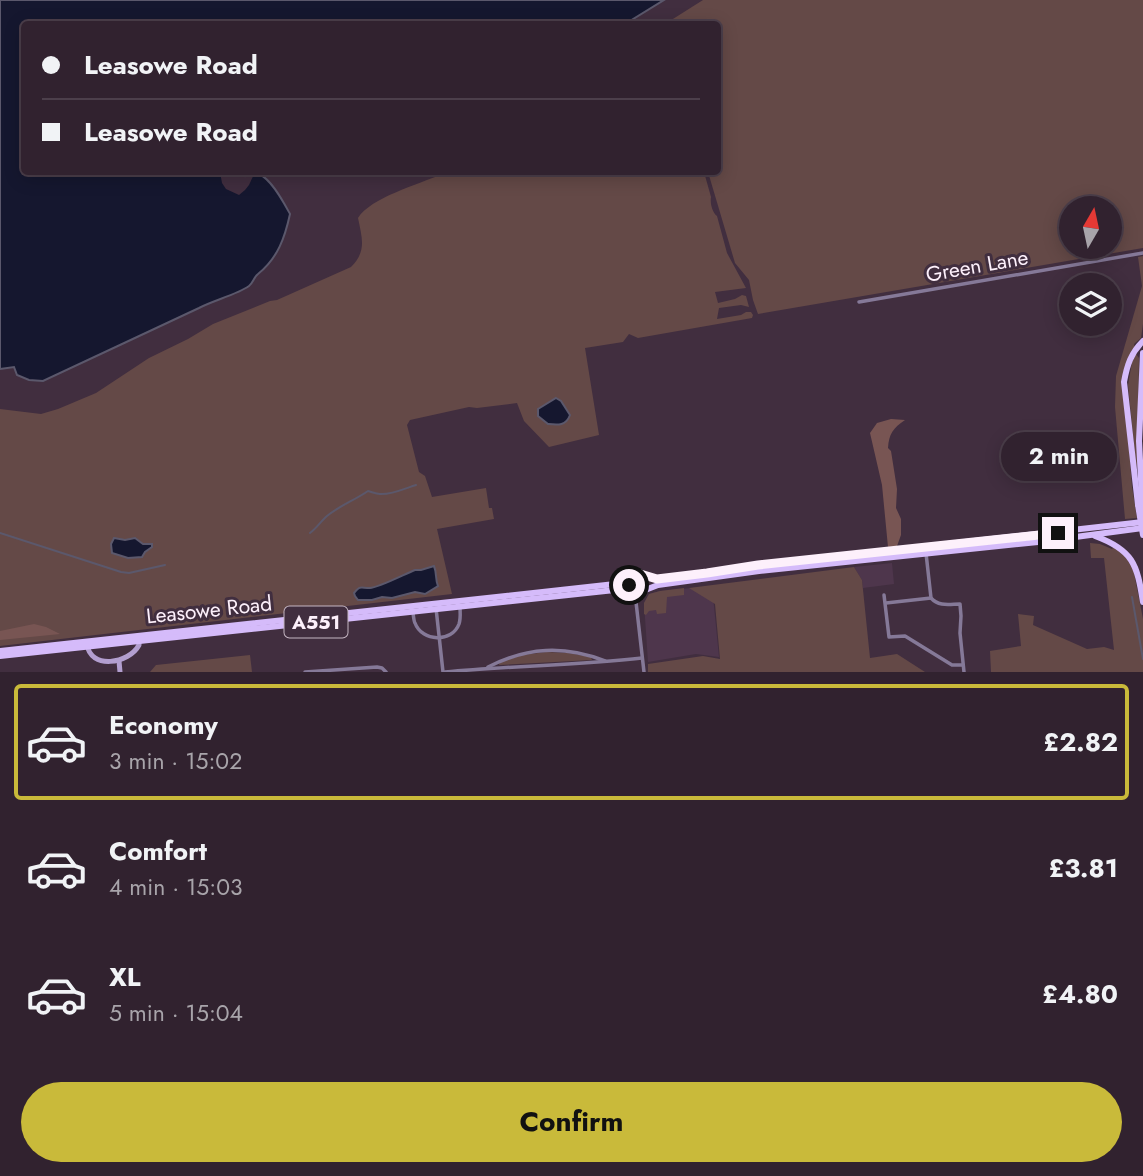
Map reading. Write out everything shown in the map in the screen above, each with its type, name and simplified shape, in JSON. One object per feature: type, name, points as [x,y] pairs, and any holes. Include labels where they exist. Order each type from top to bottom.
[{"type":"main road","points":[[1143,341],[1131,355],[1124,382],[1143,535]]},
{"type":"main road","points":[[1143,353],[1139,441],[1140,504],[1143,521]]},
{"type":"main road","name":"Leasowe Road","points":[[139,638],[413,612],[436,606],[460,607],[624,589],[638,590],[759,571],[1143,521]]},
{"type":"main road","name":"Leasowe Road","points":[[645,576],[657,579],[758,565],[1143,528]]},
{"type":"main road","points":[[1092,535],[1117,546],[1129,556],[1137,572],[1143,602]]},
{"type":"main road","points":[[637,573],[645,576],[648,583],[638,590],[629,585],[630,578],[637,573]]},
{"type":"main road","name":"Leasowe Road","points":[[0,656],[615,584],[630,578]]},
{"type":"main road","name":"Leasowe Road","points":[[0,651],[87,644]]},
{"type":"street","name":"Green Lane","points":[[859,302],[1143,253]]},
{"type":"street","points":[[926,550],[931,598],[940,604],[960,604],[964,672]]},
{"type":"street","points":[[638,590],[636,602],[644,672]]},
{"type":"street","points":[[884,595],[889,637],[905,636],[948,663],[963,665]]},
{"type":"street","points":[[886,603],[931,598]]},
{"type":"street","points":[[436,606],[444,672],[642,658]]},
{"type":"street","points":[[413,612],[415,623],[423,634],[439,638],[449,636],[457,627],[460,607]]},
{"type":"street","name":"Leasowe Road","points":[[119,661],[137,650],[139,638]]},
{"type":"street","points":[[87,644],[92,657],[110,662],[119,661],[120,672]]},
{"type":"street","points":[[487,668],[516,654],[544,650],[564,650],[607,662]]},
{"type":"street","points":[[110,662],[111,672]]},
{"type":"street","points":[[305,672],[377,667],[386,672]]},
{"type":"shaded area","points":[[703,0],[1143,0],[1143,248],[1122,252],[1122,196],[1059,196],[1059,259],[1079,259],[758,314],[749,280],[735,263],[709,175],[721,175],[721,21],[670,21]]},
{"type":"shaded area","points":[[440,175],[705,175],[727,253],[746,288],[715,292],[718,303],[742,295],[746,296],[749,307],[741,305],[719,308],[717,319],[746,312],[751,312],[752,318],[638,338],[629,334],[623,342],[585,348],[599,435],[549,447],[524,421],[517,403],[469,407],[410,420],[407,425],[419,472],[425,476],[432,497],[486,488],[489,508],[492,508],[494,519],[437,529],[452,594],[0,646],[0,409],[41,414],[58,409],[96,393],[149,358],[213,324],[277,300],[351,267],[361,250],[362,238],[358,218],[373,204]]},
{"type":"shaded area","points":[[1143,256],[1141,338],[1134,344],[1123,373],[1137,518],[1125,519],[1115,407],[1116,376],[1142,286],[1138,257]]},
{"type":"shaded area","points":[[1136,354],[1139,358],[1137,475],[1128,385]]},
{"type":"shaded area","points":[[891,419],[905,420],[892,432],[888,448],[891,451],[897,489],[896,508],[901,519],[901,535],[897,546],[888,547],[882,485],[870,433],[877,423]]},
{"type":"shaded area","points":[[1090,543],[1112,549],[1114,547],[1133,568],[1143,619],[1143,672],[991,672],[990,651],[1021,646],[1018,614],[1034,616],[1033,625],[1087,649],[1104,647],[1114,650],[1104,558],[1091,558]]},
{"type":"shaded area","points":[[892,563],[894,584],[863,588],[862,580],[854,567]]},
{"type":"shaded area","points":[[854,567],[862,580],[870,658],[897,654],[925,672],[648,672],[648,664],[703,656],[720,659],[715,604],[689,588]]},
{"type":"shaded area","points":[[712,586],[719,657],[696,654],[648,662],[644,603],[649,594]]},
{"type":"shaded area","points":[[684,588],[684,595],[667,597],[666,613],[657,614],[656,610],[644,614],[644,603],[649,594]]},
{"type":"shaded area","points":[[34,624],[60,634],[0,640],[0,631]]},
{"type":"shaded area","points":[[546,652],[591,657],[592,660],[499,665],[500,662],[523,655]]},
{"type":"shaded area","points":[[250,655],[252,672],[150,672],[156,665]]},
{"type":"water","points":[[0,0],[664,0],[630,21],[21,21],[21,175],[236,175],[240,182],[253,175],[261,175],[271,184],[290,214],[276,254],[249,286],[238,292],[204,305],[43,381],[29,380],[17,375],[14,367],[0,369]]},
{"type":"water","points":[[556,398],[570,415],[564,423],[548,424],[538,416],[538,409]]},
{"type":"water","points":[[114,538],[135,538],[143,544],[152,544],[152,547],[142,557],[128,558],[112,553],[111,544]]},
{"type":"water","points":[[434,566],[438,586],[425,594],[415,592],[372,600],[358,600],[355,596],[354,593],[360,588],[374,587],[415,570]]},
{"type":"pier","points":[[221,175],[238,175],[241,178],[254,175],[249,185],[239,195],[226,189]]},
{"type":"waterway","points":[[310,533],[332,512],[368,491],[384,494],[416,485]]},
{"type":"waterway","points":[[0,533],[121,572],[129,573],[165,565]]},
{"type":"waterway","points":[[1132,597],[1143,659]]},
{"type":"route","points":[[629,585],[631,576],[637,573],[657,579],[758,565],[1058,533]]}]
